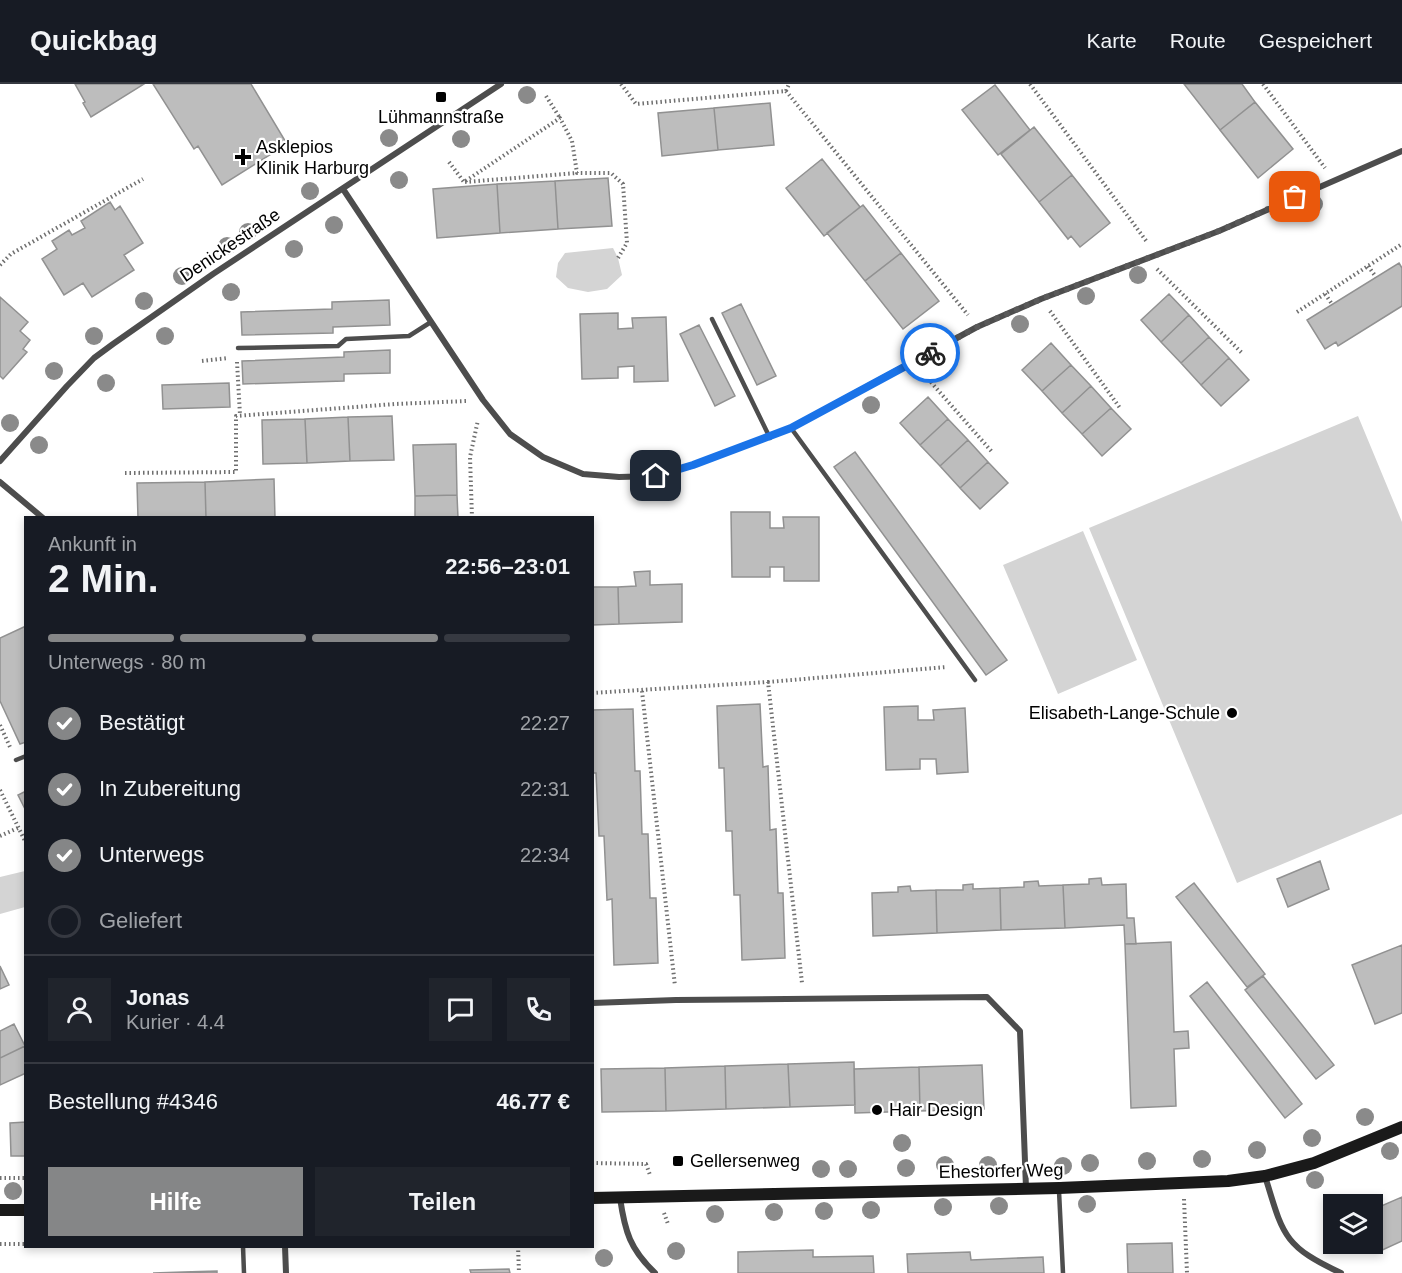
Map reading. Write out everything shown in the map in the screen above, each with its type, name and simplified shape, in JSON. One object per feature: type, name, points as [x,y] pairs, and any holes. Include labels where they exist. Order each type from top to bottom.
[{"type":"main road","name":"Ehestorfer Weg","points":[[594,1198],[1026,1189],[1228,1181],[1265,1176],[1314,1163],[1402,1127]]},
{"type":"main road","points":[[0,1210],[24,1210]]},
{"type":"street","name":"Denickestraße","points":[[0,461],[94,358],[213,274],[501,84]]},
{"type":"street","points":[[343,189],[483,400],[510,434],[543,457],[583,474],[619,477],[656,476],[770,438],[977,327],[1041,299],[1219,231],[1402,152]]},
{"type":"street","points":[[0,482],[41,516]]},
{"type":"street","points":[[594,1004],[676,1000],[987,997],[1020,1031],[1026,1189]]},
{"type":"street","points":[[1265,1176],[1278,1218],[1288,1239],[1301,1252],[1341,1273]]},
{"type":"street","points":[[620,1198],[623,1222],[631,1244],[655,1273]]},
{"type":"street","points":[[285,1248],[286,1273]]},
{"type":"lane","points":[[712,319],[770,438]]},
{"type":"lane","points":[[238,348],[338,346],[346,339],[409,336],[431,322]]},
{"type":"lane","points":[[791,428],[975,680]]},
{"type":"lane","points":[[16,760],[24,757]]},
{"type":"lane","points":[[1059,1188],[1063,1273]]},
{"type":"lane","points":[[243,1248],[244,1273]]},
{"type":"path","points":[[621,84],[636,104],[786,91]]},
{"type":"path","points":[[786,91],[789,84]]},
{"type":"path","points":[[1030,84],[1157,255]]},
{"type":"path","points":[[1263,84],[1333,180]]},
{"type":"path","points":[[786,91],[977,327]]},
{"type":"path","points":[[546,96],[572,141],[577,173]]},
{"type":"path","points":[[464,182],[560,118]]},
{"type":"path","points":[[449,162],[464,182]]},
{"type":"path","points":[[464,182],[577,173],[611,173],[623,184],[627,243],[618,258]]},
{"type":"path","points":[[0,265],[11,254],[143,179]]},
{"type":"path","points":[[1297,312],[1402,244]]},
{"type":"path","points":[[1148,260],[1242,353]]},
{"type":"path","points":[[1368,266],[1376,277]]},
{"type":"path","points":[[1325,294],[1332,304]]},
{"type":"path","points":[[1041,299],[1120,408]]},
{"type":"path","points":[[238,348],[240,416]]},
{"type":"path","points":[[202,361],[221,359]]},
{"type":"path","points":[[914,362],[993,453]]},
{"type":"path","points":[[125,473],[236,472],[236,416],[483,400],[470,457],[471,516]]},
{"type":"path","points":[[594,693],[965,666]]},
{"type":"path","points":[[768,682],[804,999]]},
{"type":"path","points":[[642,691],[676,1000]]},
{"type":"path","points":[[0,725],[16,760]]},
{"type":"path","points":[[0,790],[24,839]]},
{"type":"path","points":[[0,836],[18,828]]},
{"type":"path","points":[[594,1163],[646,1164],[650,1175]]},
{"type":"path","points":[[0,1178],[24,1178]]},
{"type":"path","points":[[1183,1183],[1187,1273]]},
{"type":"path","points":[[664,1212],[668,1224]]},
{"type":"path","points":[[0,1244],[24,1244]]},
{"type":"path","points":[[518,1248],[519,1273]]},
{"type":"shaded area","points":[[613,248],[622,275],[607,289],[588,292],[568,288],[556,277],[558,263],[565,253]]},
{"type":"shaded area","points":[[1358,416],[1402,522],[1402,814],[1237,883],[1089,528]]},
{"type":"shaded area","points":[[1083,531],[1137,660],[1058,694],[1003,565]]},
{"type":"shaded area","points":[[24,871],[24,907],[0,914],[0,877]]},
{"type":"building","points":[[75,84],[144,84],[91,117]]},
{"type":"building","points":[[153,84],[251,84],[287,144],[222,185],[198,146],[194,149]]},
{"type":"building","points":[[1184,84],[1242,84],[1255,102],[1220,130]]},
{"type":"building","points":[[995,85],[1030,130],[998,155],[962,110]]},
{"type":"building","points":[[1255,102],[1293,149],[1258,178],[1220,130]]},
{"type":"building","points":[[770,103],[774,145],[718,150],[714,108]]},
{"type":"building","points":[[714,108],[718,150],[662,156],[658,113]]},
{"type":"building","points":[[1034,127],[1072,175],[1039,202],[1001,154]]},
{"type":"building","points":[[822,159],[860,207],[824,236],[786,188]]},
{"type":"building","points":[[1072,175],[1110,223],[1080,247],[1071,236],[1068,239],[1039,202]]},
{"type":"building","points":[[608,178],[612,226],[558,229],[555,181]]},
{"type":"building","points":[[555,181],[558,229],[500,233],[497,184]]},
{"type":"building","points":[[497,184],[500,233],[437,238],[433,189]]},
{"type":"building","points":[[110,202],[115,210],[120,206],[143,243],[124,255],[134,270],[92,297],[83,283],[64,295],[42,259],[57,249],[52,241],[69,230],[72,235],[85,228],[81,221]]},
{"type":"building","points":[[863,205],[901,253],[865,281],[827,233]]},
{"type":"building","points":[[901,253],[939,301],[903,329],[865,281]]},
{"type":"building","points":[[1399,263],[1402,268],[1402,306],[1338,346],[1336,342],[1325,349],[1307,320]]},
{"type":"building","points":[[1169,294],[1189,315],[1161,342],[1141,320]]},
{"type":"building","points":[[0,297],[28,322],[20,331],[30,340],[23,349],[27,352],[3,379],[0,376]]},
{"type":"building","points":[[389,300],[390,325],[333,327],[333,333],[242,335],[241,312],[332,309],[332,302]]},
{"type":"building","points":[[741,304],[776,376],[757,385],[722,313]]},
{"type":"building","points":[[618,313],[618,329],[633,328],[632,318],[666,317],[668,381],[634,382],[634,366],[618,367],[618,378],[582,379],[580,314]]},
{"type":"building","points":[[1189,315],[1209,337],[1181,363],[1161,342]]},
{"type":"building","points":[[699,325],[735,396],[715,406],[680,334]]},
{"type":"building","points":[[1209,337],[1229,358],[1201,385],[1181,363]]},
{"type":"building","points":[[1051,343],[1071,365],[1042,391],[1022,370]]},
{"type":"building","points":[[390,350],[390,373],[344,374],[344,381],[243,384],[242,361],[344,357],[344,352]]},
{"type":"building","points":[[1229,358],[1249,380],[1221,406],[1201,385]]},
{"type":"building","points":[[1071,365],[1091,386],[1062,413],[1042,391]]},
{"type":"building","points":[[229,383],[230,407],[163,409],[162,385]]},
{"type":"building","points":[[1091,386],[1111,408],[1082,434],[1062,413]]},
{"type":"building","points":[[928,397],[948,419],[920,445],[900,423]]},
{"type":"building","points":[[1111,408],[1131,429],[1102,456],[1082,434]]},
{"type":"building","points":[[392,416],[394,460],[350,461],[348,417]]},
{"type":"building","points":[[348,417],[350,461],[307,463],[305,419]]},
{"type":"building","points":[[305,419],[307,463],[263,464],[262,420]]},
{"type":"building","points":[[948,419],[968,440],[940,466],[920,445]]},
{"type":"building","points":[[968,440],[988,462],[960,488],[940,466]]},
{"type":"building","points":[[456,444],[457,495],[415,496],[413,445]]},
{"type":"building","points":[[855,452],[1007,660],[986,675],[834,467]]},
{"type":"building","points":[[988,462],[1008,483],[980,509],[960,488]]},
{"type":"building","points":[[274,479],[275,516],[206,516],[205,482]]},
{"type":"building","points":[[205,482],[206,516],[138,516],[137,483]]},
{"type":"building","points":[[457,495],[458,516],[415,516],[415,496]]},
{"type":"building","points":[[731,512],[770,512],[770,528],[784,528],[783,517],[819,517],[819,581],[784,581],[784,567],[770,567],[770,577],[732,577]]},
{"type":"building","points":[[650,571],[650,585],[682,584],[682,622],[619,624],[618,587],[636,586],[634,572]]},
{"type":"building","points":[[594,587],[618,587],[619,624],[594,625]]},
{"type":"building","points":[[24,627],[24,743],[20,744],[0,701],[0,638]]},
{"type":"building","points":[[760,704],[763,767],[768,766],[770,830],[776,829],[778,893],[783,893],[785,958],[742,960],[740,895],[734,895],[732,831],[726,831],[724,768],[719,768],[717,706]]},
{"type":"building","points":[[918,706],[918,720],[934,720],[933,710],[965,708],[968,772],[937,774],[936,759],[920,759],[920,769],[886,770],[884,707]]},
{"type":"building","points":[[633,709],[635,771],[640,771],[642,834],[648,834],[650,898],[656,898],[658,963],[614,965],[612,899],[607,900],[604,836],[599,836],[596,773],[594,773],[594,710]]},
{"type":"building","points":[[24,792],[24,807],[18,795]]},
{"type":"building","points":[[1320,861],[1329,889],[1288,907],[1277,879]]},
{"type":"building","points":[[1101,878],[1102,885],[1126,884],[1127,918],[1134,918],[1136,944],[1125,944],[1124,925],[1065,928],[1063,885],[1089,884],[1089,879]]},
{"type":"building","points":[[1038,881],[1039,886],[1063,885],[1065,928],[1001,930],[1000,888],[1024,887],[1024,882]]},
{"type":"building","points":[[1194,883],[1265,974],[1247,987],[1176,897]]},
{"type":"building","points":[[973,884],[973,889],[1000,888],[1001,930],[937,933],[936,890],[963,890],[963,885]]},
{"type":"building","points":[[910,886],[911,891],[936,890],[937,933],[873,936],[872,893],[898,892],[898,887]]},
{"type":"building","points":[[1171,942],[1174,1032],[1188,1031],[1189,1048],[1174,1049],[1176,1106],[1131,1108],[1125,944]]},
{"type":"building","points":[[1402,945],[1402,1013],[1375,1024],[1352,965]]},
{"type":"building","points":[[0,966],[9,985],[0,989]]},
{"type":"building","points":[[1263,976],[1334,1065],[1316,1079],[1245,990]]},
{"type":"building","points":[[1207,982],[1302,1104],[1285,1118],[1190,996]]},
{"type":"building","points":[[14,1024],[24,1046],[0,1058],[0,1031]]},
{"type":"building","points":[[24,1046],[24,1074],[0,1085],[0,1058]]},
{"type":"building","points":[[854,1062],[855,1105],[790,1107],[788,1064]]},
{"type":"building","points":[[788,1064],[790,1107],[726,1109],[725,1066]]},
{"type":"building","points":[[982,1065],[984,1109],[920,1111],[919,1067]]},
{"type":"building","points":[[725,1066],[726,1109],[666,1111],[665,1068]]},
{"type":"building","points":[[919,1067],[920,1111],[855,1113],[854,1069]]},
{"type":"building","points":[[665,1068],[666,1111],[602,1112],[601,1069]]},
{"type":"building","points":[[24,1122],[24,1156],[11,1156],[10,1123]]},
{"type":"building","points":[[1402,1197],[1402,1241],[1383,1250],[1383,1205]]},
{"type":"building","points":[[1172,1243],[1173,1273],[1128,1273],[1127,1244]]},
{"type":"building","points":[[813,1250],[813,1257],[873,1256],[874,1273],[738,1273],[738,1252]]},
{"type":"building","points":[[970,1252],[971,1260],[1043,1257],[1044,1273],[908,1273],[907,1254]]},
{"type":"building","points":[[509,1269],[510,1273],[471,1273],[470,1270]]},
{"type":"building","points":[[217,1271],[217,1273],[153,1273],[183,1272]]},
{"type":"way so far","points":[[930,353],[977,327],[1041,299],[1148,260],[1295,197]]},
{"type":"place","name":"Lühmannstraße","points":[[441,97]]},
{"type":"place","name":"Asklepios Klinik Harburg","points":[[243,157]]},
{"type":"place","name":"Elisabeth-Lange-Schule","points":[[1232,713]]},
{"type":"place","name":"Hair Design","points":[[877,1110]]},
{"type":"place","name":"Gellersenweg","points":[[678,1161]]},
{"type":"route","points":[[656,476],[770,438],[930,353]]}]
